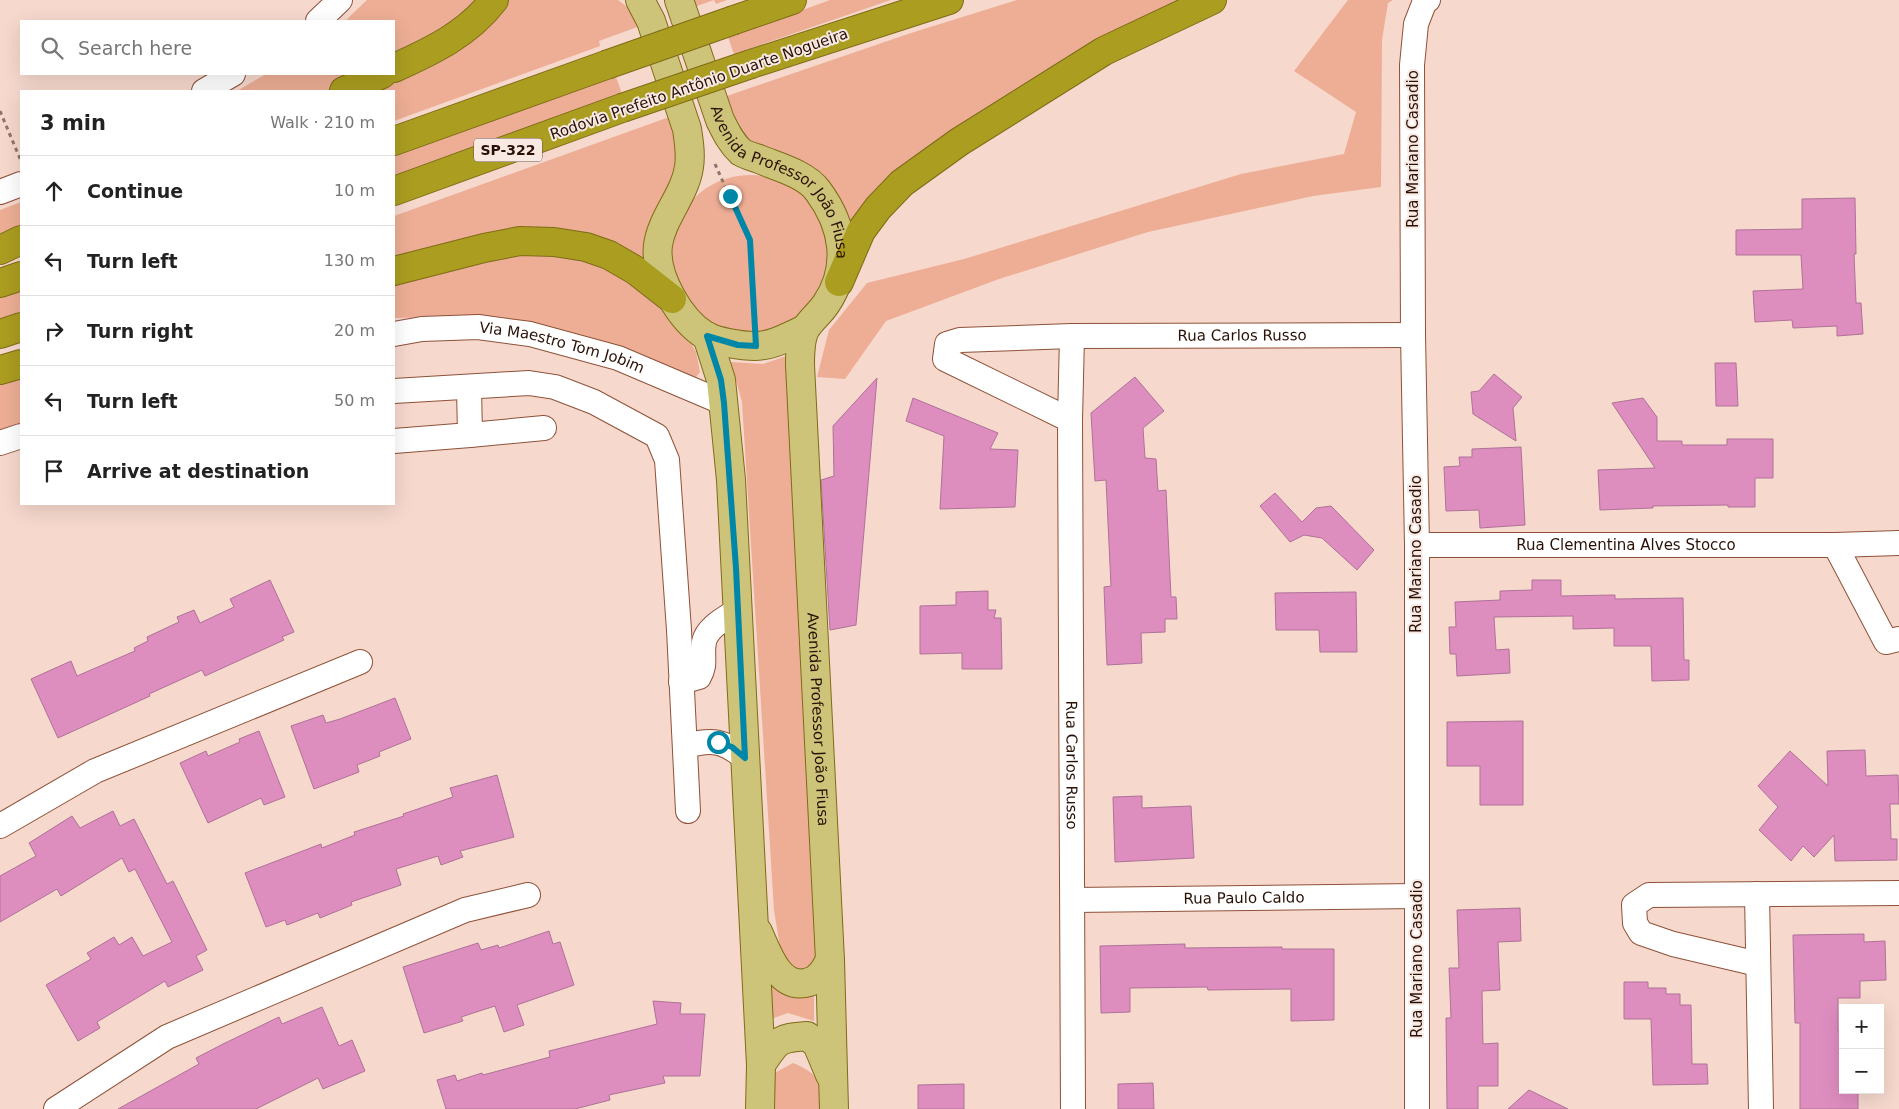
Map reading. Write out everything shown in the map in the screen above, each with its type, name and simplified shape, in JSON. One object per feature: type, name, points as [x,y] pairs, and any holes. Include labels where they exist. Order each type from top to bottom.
[{"type":"highway","points":[[395,68],[429,52],[460,34],[484,14],[494,0]]},
{"type":"highway","points":[[395,141],[792,0]]},
{"type":"highway","name":"Rodovia Prefeito Antônio Duarte Nogueira","points":[[395,191],[622,108],[949,0]]},
{"type":"highway","points":[[839,282],[860,231],[878,208],[902,183],[959,142],[1104,51],[1212,0]]},
{"type":"highway","points":[[346,90],[380,75]]},
{"type":"highway","points":[[0,250],[20,240]]},
{"type":"highway","points":[[395,271],[520,241],[554,242],[586,247],[609,255],[635,270],[672,299]]},
{"type":"highway","points":[[0,283],[20,276]]},
{"type":"highway","points":[[0,334],[20,327]]},
{"type":"highway","points":[[0,370],[20,364]]},
{"type":"main road","name":"Avenida Professor João Fiusa","points":[[640,0],[654,30],[687,129],[689,145],[689,168],[661,229],[658,248],[663,281],[672,299],[688,320],[707,336],[738,345],[756,346],[773,344],[805,330]]},
{"type":"main road","name":"Avenida Professor João Fiusa","points":[[679,0],[720,120],[729,138],[742,153],[796,174],[814,186],[827,202],[836,221],[842,247],[839,282],[826,304],[805,330],[800,350],[800,382],[830,960],[834,1097]]},
{"type":"main road","points":[[707,336],[721,380],[731,480],[752,922],[761,1065],[760,1109]]},
{"type":"main road","points":[[752,922],[778,973],[788,980],[799,984],[810,982],[819,977],[830,960]]},
{"type":"main road","points":[[761,1065],[777,1041],[791,1037],[807,1036],[817,1044],[834,1097]]},
{"type":"street","points":[[319,20],[340,0]]},
{"type":"street","name":"Rua Mariano Casadio","points":[[1417,1109],[1417,545],[1413,335],[1412,65],[1416,24],[1427,1]]},
{"type":"street","points":[[206,90],[231,75]]},
{"type":"street","points":[[0,192],[20,184]]},
{"type":"street","name":"Via Maestro Tom Jobim","points":[[395,334],[422,329],[478,327],[530,334],[618,358],[724,403]]},
{"type":"street","name":"Rua Carlos Russo","points":[[1070,420],[945,359],[947,344],[960,340],[1072,336],[1413,335]]},
{"type":"street","name":"Rua Carlos Russo","points":[[1072,336],[1070,420],[1073,1109]]},
{"type":"street","points":[[395,391],[530,383],[555,387],[594,402],[657,436],[667,460],[688,811]]},
{"type":"street","points":[[469,387],[470,435]]},
{"type":"street","points":[[395,441],[544,428]]},
{"type":"street","points":[[0,444],[20,436]]},
{"type":"street","name":"Rua Clementina Alves Stocco","points":[[1417,545],[1835,545],[1899,543]]},
{"type":"street","points":[[1835,545],[1886,642],[1899,639]]},
{"type":"street","points":[[681,682],[699,677],[704,668],[704,641],[714,626],[738,610]]},
{"type":"street","points":[[0,826],[95,771],[360,662]]},
{"type":"street","points":[[685,746],[702,742],[718,742],[732,747],[745,758]]},
{"type":"street","points":[[1758,964],[1673,944],[1641,933],[1635,922],[1634,905],[1649,895],[1899,893]]},
{"type":"street","points":[[1757,894],[1761,1109]]},
{"type":"street","points":[[56,1109],[167,1037],[465,910],[528,895]]},
{"type":"street","name":"Rua Paulo Caldo","points":[[1073,900],[1416,896]]},
{"type":"path","points":[[0,111],[20,159]]},
{"type":"path","points":[[713,160],[750,240],[756,346]]},
{"type":"shaded area","points":[[367,0],[480,0],[471,13],[395,59],[395,20],[346,20]]},
{"type":"shaded area","points":[[504,0],[618,0],[630,9],[640,26],[599,41],[600,46],[395,121],[395,90],[370,90]]},
{"type":"shaded area","points":[[688,0],[714,0],[689,9]]},
{"type":"shaded area","points":[[714,0],[727,0],[716,4]]},
{"type":"shaded area","points":[[830,0],[891,0],[734,54],[728,37]]},
{"type":"shaded area","points":[[1017,0],[1187,0],[849,224],[769,151],[748,139],[724,97],[911,33]]},
{"type":"shaded area","points":[[1348,0],[1393,0],[1388,3],[1382,40],[1381,187],[1313,196],[1148,232],[999,279],[886,321],[845,379],[817,377],[829,330],[867,283],[964,259],[1241,174],[1344,154],[1356,112],[1294,71]]},
{"type":"shaded area","points":[[615,74],[622,94],[395,176],[395,154]]},
{"type":"shaded area","points":[[264,75],[362,75],[328,90],[239,90]]},
{"type":"shaded area","points":[[672,116],[678,165],[647,265],[609,243],[395,261],[395,216]]},
{"type":"shaded area","points":[[750,175],[780,181],[806,198],[823,224],[829,254],[823,284],[806,310],[780,327],[750,333],[720,327],[694,310],[677,284],[671,254],[677,224],[694,198],[720,181]]},
{"type":"shaded area","points":[[20,202],[20,229],[0,239],[0,210]]},
{"type":"shaded area","points":[[526,253],[568,256],[603,265],[636,283],[686,334],[696,352],[700,372],[693,381],[453,317],[395,318],[395,284],[491,257]]},
{"type":"shaded area","points":[[20,288],[20,311],[0,319],[0,295]]},
{"type":"shaded area","points":[[789,355],[820,958],[802,973],[782,960],[774,910],[742,402],[731,362],[763,364]]},
{"type":"shaded area","points":[[20,377],[20,424],[0,431],[0,382]]},
{"type":"shaded area","points":[[771,984],[792,998],[814,993],[814,1021],[788,1013],[771,1019]]},
{"type":"shaded area","points":[[793,1063],[808,1071],[817,1080],[822,1092],[823,1109],[769,1109],[769,1076]]},
{"type":"building","points":[[1855,198],[1856,254],[1854,254],[1856,303],[1861,303],[1863,334],[1837,336],[1837,326],[1793,328],[1792,320],[1755,322],[1753,291],[1803,289],[1801,255],[1736,255],[1736,230],[1802,229],[1802,199]]},
{"type":"building","points":[[1715,363],[1736,363],[1738,406],[1716,406]]},
{"type":"building","points":[[1494,374],[1522,397],[1513,408],[1516,441],[1473,414],[1471,392],[1479,391]]},
{"type":"building","points":[[1135,377],[1164,411],[1143,428],[1145,458],[1156,459],[1158,491],[1166,490],[1171,597],[1176,597],[1177,619],[1165,619],[1165,632],[1141,633],[1142,663],[1107,665],[1104,587],[1111,586],[1106,480],[1095,481],[1091,413]]},
{"type":"building","points":[[877,378],[856,625],[830,630],[821,480],[834,476],[833,426]]},
{"type":"building","points":[[913,398],[998,433],[990,449],[1018,450],[1015,507],[940,509],[944,436],[906,421]]},
{"type":"building","points":[[1643,398],[1657,417],[1657,441],[1682,441],[1682,445],[1727,445],[1727,439],[1773,439],[1773,478],[1755,478],[1755,507],[1728,507],[1728,505],[1653,506],[1653,508],[1600,510],[1598,470],[1655,468],[1612,403]]},
{"type":"building","points":[[1521,447],[1525,525],[1480,528],[1479,510],[1446,511],[1444,467],[1460,466],[1459,457],[1472,457],[1472,449]]},
{"type":"building","points":[[1275,493],[1302,522],[1316,508],[1331,506],[1374,550],[1357,570],[1322,538],[1304,535],[1290,542],[1260,506]]},
{"type":"building","points":[[270,580],[294,632],[282,637],[284,640],[205,676],[202,670],[58,738],[31,679],[71,661],[77,676],[135,651],[134,648],[148,641],[147,637],[179,622],[177,617],[194,610],[200,623],[234,607],[230,599]]},
{"type":"building","points":[[1532,580],[1561,580],[1561,596],[1615,595],[1615,599],[1683,598],[1684,660],[1689,660],[1689,680],[1652,681],[1651,646],[1614,646],[1614,628],[1573,629],[1573,616],[1494,617],[1496,650],[1509,649],[1510,673],[1457,676],[1456,654],[1450,654],[1449,627],[1456,627],[1455,602],[1500,600],[1500,591],[1532,590]]},
{"type":"building","points":[[988,591],[988,610],[996,610],[994,618],[1001,618],[1002,669],[962,669],[962,653],[920,654],[920,606],[956,605],[956,592]]},
{"type":"building","points":[[1356,592],[1357,652],[1320,652],[1319,630],[1276,630],[1275,593]]},
{"type":"building","points":[[395,698],[411,739],[379,752],[380,756],[357,765],[359,772],[314,789],[291,726],[323,715],[326,723]]},
{"type":"building","points":[[1523,721],[1523,805],[1480,805],[1480,766],[1447,766],[1447,722]]},
{"type":"building","points":[[259,731],[285,797],[264,805],[261,798],[208,823],[180,763],[206,751],[208,756],[240,742],[239,739]]},
{"type":"building","points":[[1865,750],[1866,776],[1898,775],[1899,804],[1890,804],[1891,839],[1897,839],[1897,860],[1835,861],[1834,835],[1814,857],[1803,846],[1791,861],[1759,830],[1778,807],[1758,786],[1790,751],[1828,786],[1827,751]]},
{"type":"building","points":[[497,775],[514,837],[460,851],[463,857],[441,865],[438,856],[396,869],[401,885],[351,902],[352,905],[320,918],[318,913],[287,925],[285,920],[266,927],[245,873],[321,844],[322,848],[355,835],[354,832],[404,816],[403,814],[453,797],[450,788]]},
{"type":"building","points":[[1142,796],[1142,808],[1191,806],[1194,858],[1115,862],[1113,797]]},
{"type":"building","points":[[113,811],[120,826],[134,819],[167,884],[173,881],[207,950],[196,956],[203,970],[168,987],[165,981],[97,1022],[100,1028],[78,1041],[46,985],[91,959],[87,953],[114,937],[119,945],[132,937],[143,956],[172,942],[135,869],[129,872],[122,858],[61,896],[57,889],[0,922],[0,876],[36,856],[29,843],[72,816],[80,828]]},
{"type":"building","points":[[1520,908],[1521,941],[1498,942],[1500,990],[1482,991],[1483,1044],[1498,1043],[1498,1086],[1478,1086],[1478,1109],[1447,1109],[1446,1018],[1451,1018],[1449,968],[1459,968],[1457,910]]},
{"type":"building","points":[[549,931],[553,944],[560,942],[574,985],[517,1005],[524,1025],[504,1032],[495,1006],[461,1017],[463,1021],[424,1033],[403,967],[478,943],[481,950],[498,945],[499,948]]},
{"type":"building","points":[[1864,934],[1864,942],[1885,941],[1886,980],[1860,981],[1860,998],[1838,998],[1839,1094],[1858,1094],[1858,1109],[1800,1109],[1800,1023],[1795,1023],[1793,935]]},
{"type":"building","points":[[1185,944],[1185,948],[1282,947],[1282,949],[1334,949],[1334,1020],[1291,1021],[1291,989],[1208,990],[1207,987],[1130,988],[1130,1012],[1101,1013],[1100,946]]},
{"type":"building","points":[[1624,982],[1648,982],[1648,988],[1666,988],[1666,994],[1680,994],[1680,1005],[1691,1005],[1692,1064],[1707,1064],[1708,1084],[1653,1085],[1651,1019],[1624,1019]]},
{"type":"building","points":[[653,1001],[681,1003],[680,1014],[705,1014],[700,1076],[663,1076],[665,1083],[609,1095],[610,1100],[575,1109],[446,1109],[437,1080],[455,1075],[457,1081],[482,1073],[483,1075],[550,1057],[549,1051],[657,1024]]},
{"type":"building","points":[[322,1007],[339,1046],[352,1040],[365,1071],[323,1089],[318,1078],[256,1109],[118,1109],[199,1064],[196,1058],[223,1044],[279,1017],[282,1024]]},
{"type":"building","points":[[1153,1083],[1154,1109],[1118,1109],[1118,1084]]},
{"type":"building","points":[[964,1084],[964,1109],[918,1109],[918,1085]]},
{"type":"building","points":[[1529,1090],[1568,1109],[1508,1109]]},
{"type":"route","points":[[718,742],[732,747],[745,758],[731,480],[721,380],[707,336],[738,345],[756,346],[750,240],[730,196]]}]
